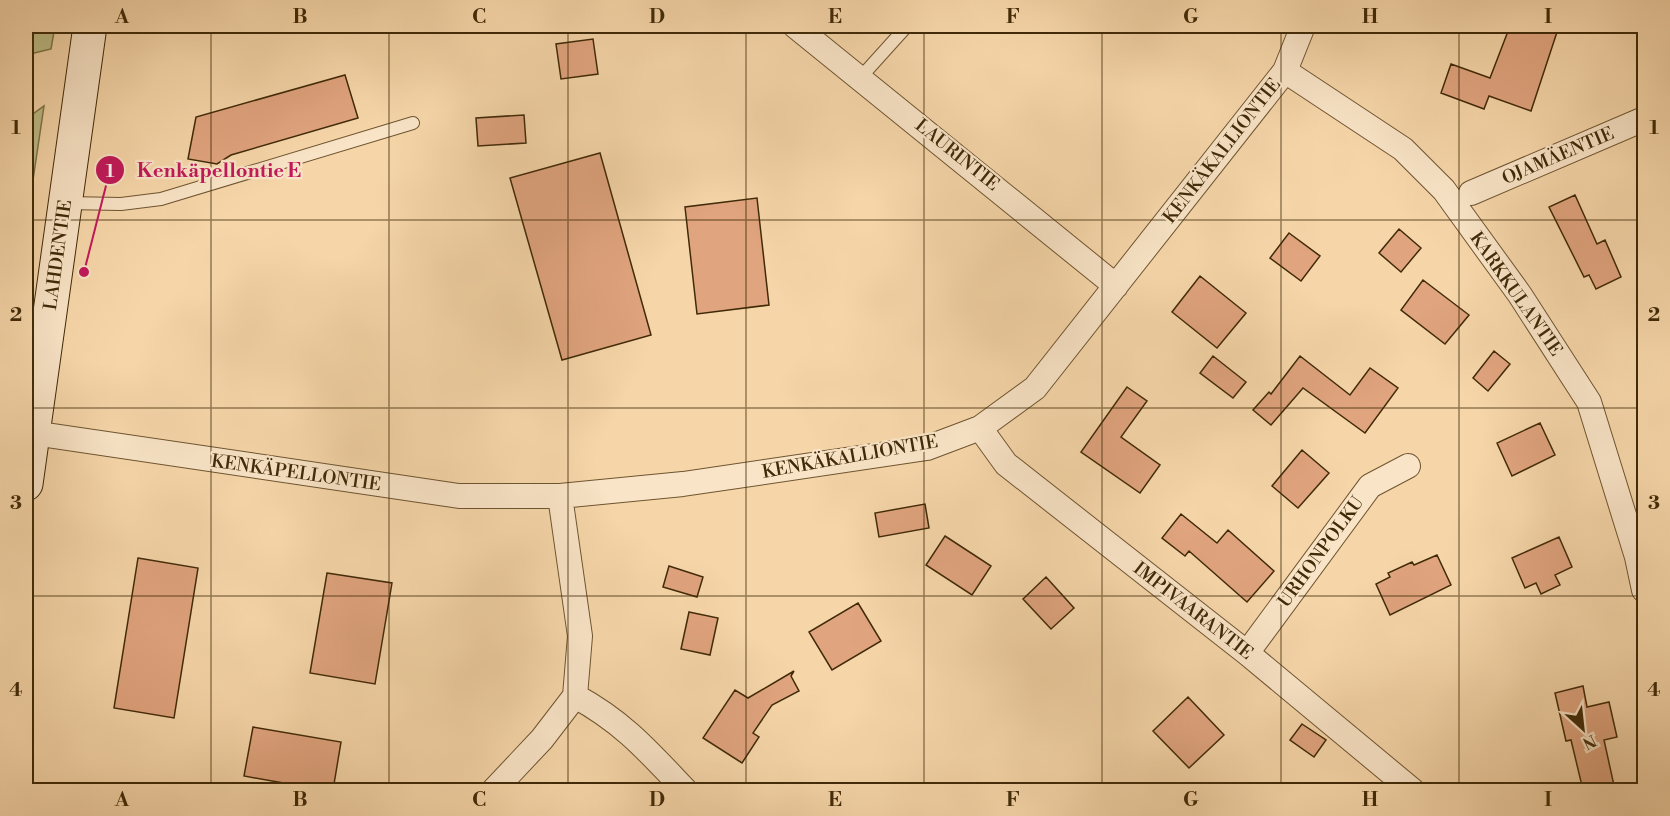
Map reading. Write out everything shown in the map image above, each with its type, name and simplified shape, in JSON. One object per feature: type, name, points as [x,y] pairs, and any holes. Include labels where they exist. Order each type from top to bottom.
[{"type":"main road","name":"LAHDENTIE","points":[[26,484],[90,26]]},
{"type":"street","name":"LAURINTIE","points":[[795,26],[1116,286]]},
{"type":"street","name":"KENKÄKALLIONTIE","points":[[560,496],[683,484],[927,448],[980,428],[1035,388],[1285,71],[1303,26]]},
{"type":"street","name":"KARKKULANTIE","points":[[1285,71],[1403,149],[1444,190],[1520,295],[1589,402],[1641,556],[1644,590]]},
{"type":"street","name":"OJAMÄENTIE","points":[[1471,193],[1644,119]]},
{"type":"street","name":"IMPIVAARANTIE","points":[[980,428],[1006,464],[1247,653],[1412,790]]},
{"type":"street","name":"KENKÄPELLONTIE","points":[[33,433],[459,496],[560,496]]},
{"type":"street","name":"URHONPOLKU","points":[[1247,653],[1370,486],[1408,466]]},
{"type":"street","points":[[494,790],[542,739],[574,696],[580,636],[560,496]]},
{"type":"street","points":[[574,696],[607,713],[637,740],[685,790]]},
{"type":"lane","points":[[861,78],[907,26]]},
{"type":"lane","points":[[65,203],[121,204],[161,199],[412,123]]},
{"type":"green space","points":[[26,26],[55,26],[51,49],[26,55]]},
{"type":"green space","points":[[44,106],[26,227],[26,119]]},
{"type":"building","points":[[1510,26],[1559,26],[1531,111],[1489,96],[1484,109],[1441,93],[1451,64],[1490,78]]},
{"type":"building","points":[[593,39],[598,74],[561,79],[556,44]]},
{"type":"building","points":[[345,75],[358,118],[231,155],[217,164],[188,159],[196,117]]},
{"type":"building","points":[[524,115],[526,143],[478,146],[476,118]]},
{"type":"building","points":[[600,153],[651,335],[562,360],[510,178]]},
{"type":"building","points":[[1575,195],[1597,244],[1605,240],[1621,277],[1596,289],[1589,275],[1584,277],[1549,207]]},
{"type":"building","points":[[757,198],[769,305],[697,314],[685,207]]},
{"type":"building","points":[[1399,229],[1421,248],[1401,272],[1379,253]]},
{"type":"building","points":[[1289,233],[1320,256],[1301,281],[1270,258]]},
{"type":"building","points":[[1200,276],[1246,313],[1217,348],[1172,312]]},
{"type":"building","points":[[1423,280],[1469,315],[1445,344],[1401,310]]},
{"type":"building","points":[[1494,351],[1510,364],[1488,391],[1473,378]]},
{"type":"building","points":[[1213,356],[1246,382],[1233,398],[1200,373]]},
{"type":"building","points":[[1300,356],[1350,395],[1370,368],[1398,388],[1365,433],[1303,388],[1271,425],[1253,410],[1269,392],[1271,394]]},
{"type":"building","points":[[1127,387],[1147,401],[1121,437],[1160,465],[1140,493],[1081,452]]},
{"type":"building","points":[[1540,423],[1555,455],[1512,476],[1497,443]]},
{"type":"building","points":[[1302,450],[1329,473],[1298,508],[1272,486]]},
{"type":"building","points":[[925,504],[929,528],[879,537],[875,513]]},
{"type":"building","points":[[1181,514],[1217,543],[1228,530],[1274,571],[1247,602],[1189,551],[1185,556],[1162,538]]},
{"type":"building","points":[[945,536],[991,566],[972,595],[926,565]]},
{"type":"building","points":[[1559,537],[1572,567],[1555,575],[1560,585],[1541,594],[1536,583],[1525,588],[1512,558]]},
{"type":"building","points":[[1437,555],[1451,585],[1390,615],[1376,584],[1390,577],[1388,573],[1412,562],[1414,565]]},
{"type":"building","points":[[138,558],[198,568],[174,718],[114,708]]},
{"type":"building","points":[[669,566],[703,577],[697,597],[663,587]]},
{"type":"building","points":[[327,573],[392,583],[375,684],[310,673]]},
{"type":"building","points":[[1046,577],[1074,608],[1051,629],[1023,599]]},
{"type":"building","points":[[858,603],[881,641],[832,670],[809,632]]},
{"type":"building","points":[[689,612],[718,618],[710,655],[681,649]]},
{"type":"building","points":[[794,671],[791,676],[799,691],[772,705],[753,733],[759,737],[742,763],[703,738],[735,690],[748,698]]},
{"type":"building","points":[[1583,686],[1587,707],[1609,702],[1617,737],[1604,740],[1615,790],[1583,790],[1571,740],[1566,741],[1555,693]]},
{"type":"building","points":[[1188,697],[1224,735],[1189,768],[1153,731]]},
{"type":"building","points":[[1302,724],[1326,740],[1314,757],[1290,740]]},
{"type":"building","points":[[253,727],[341,742],[333,790],[311,790],[311,788],[244,776]]},
{"type":"place","name":"Kenkäpellontie E","points":[[84,272]]}]
